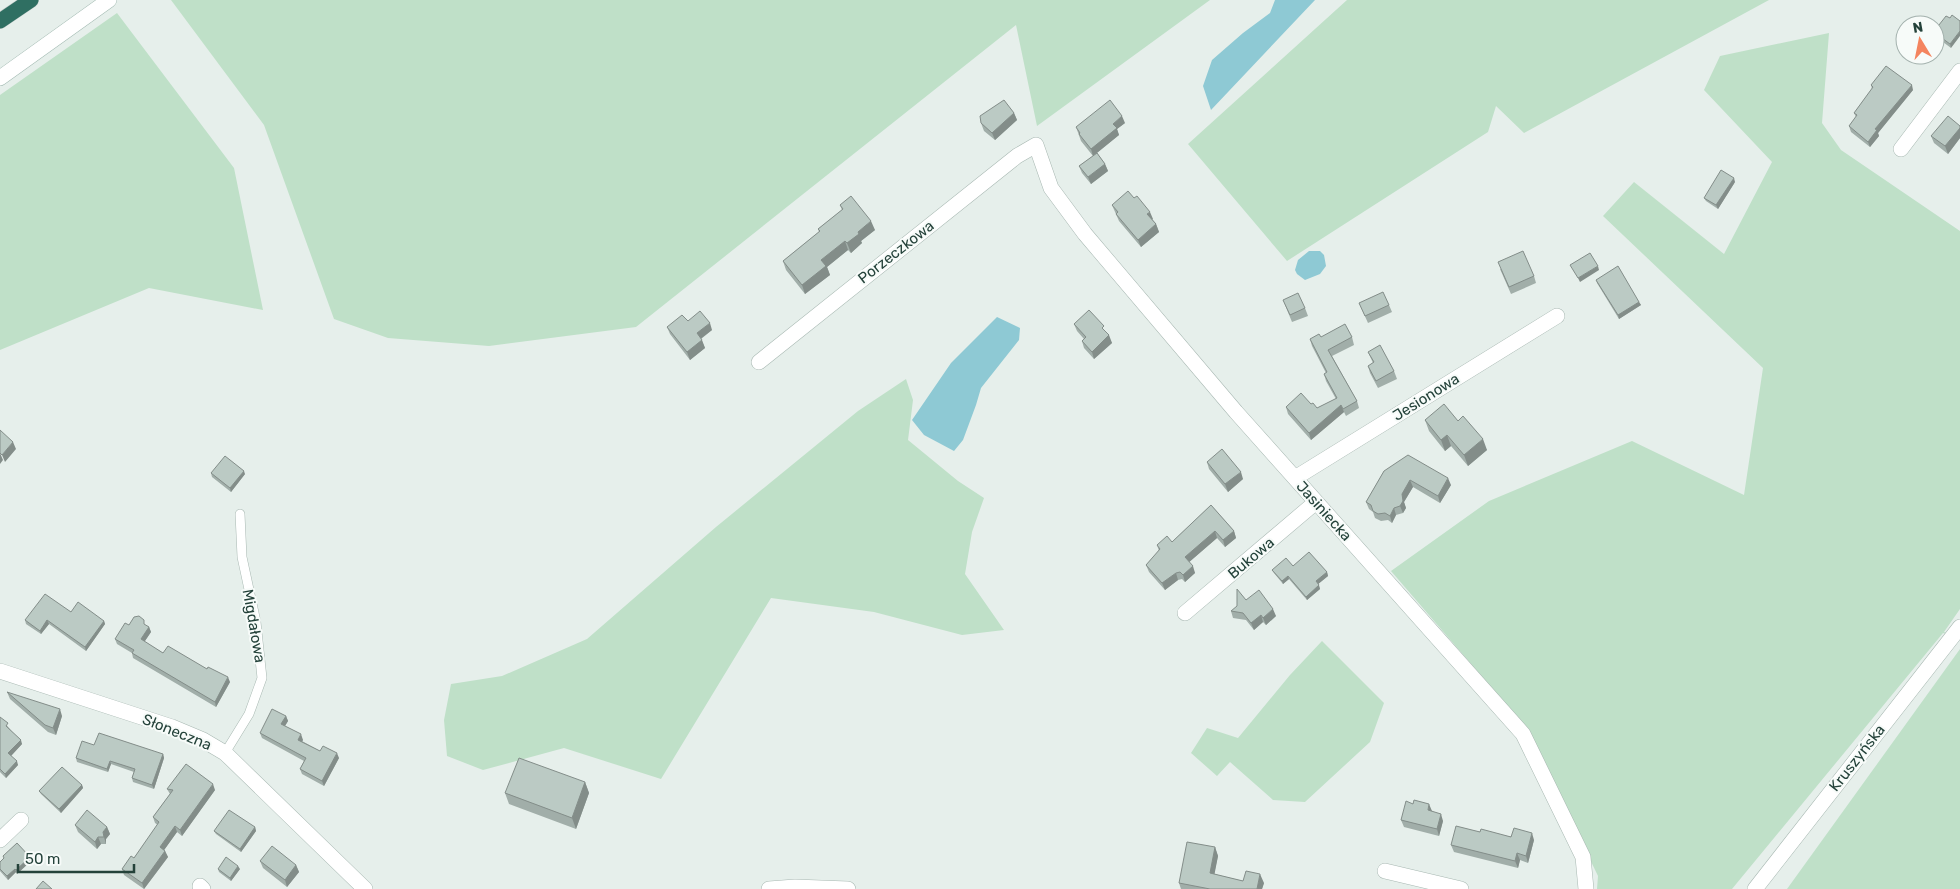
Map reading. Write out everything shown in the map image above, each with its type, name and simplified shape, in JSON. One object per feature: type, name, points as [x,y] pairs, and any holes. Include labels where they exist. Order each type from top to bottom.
[{"type":"highway","points":[[0,21],[31,0]]},
{"type":"street","points":[[0,78],[109,0]]},
{"type":"street","points":[[1901,149],[1960,71]]},
{"type":"street","name":"Porzeczkowa","points":[[759,362],[1009,162],[1036,145]]},
{"type":"street","name":"Jasiniecka","points":[[1036,145],[1051,188],[1085,234],[1236,412],[1523,734],[1583,856],[1586,889]]},
{"type":"street","name":"Jesionowa","points":[[1295,478],[1557,316]]},
{"type":"street","name":"Bukowa","points":[[1185,613],[1316,502]]},
{"type":"street","name":"Kruszyńska","points":[[1755,889],[1960,627]]},
{"type":"street","name":"Słoneczna","points":[[0,670],[172,727],[203,740],[225,753],[365,889]]},
{"type":"street","points":[[0,840],[20,820]]},
{"type":"street","points":[[1385,871],[1461,889]]},
{"type":"street","points":[[769,889],[795,887],[848,889]]},
{"type":"lane","name":"Migdałowa","points":[[225,753],[249,714],[262,678],[256,622],[242,556],[240,514]]},
{"type":"green space","points":[[171,0],[1210,0],[1037,126],[1016,25],[636,327],[489,346],[388,338],[334,319],[264,125]]},
{"type":"green space","points":[[1347,0],[1769,0],[1524,133],[1496,106],[1488,132],[1287,261],[1188,144]]},
{"type":"green space","points":[[117,13],[234,168],[263,310],[149,288],[0,350],[0,95]]},
{"type":"green space","points":[[1829,33],[1822,123],[1841,150],[1960,231],[1960,609],[1944,632],[1960,639],[1943,633],[1732,889],[1597,889],[1598,876],[1527,729],[1391,571],[1489,501],[1632,441],[1744,495],[1763,368],[1603,216],[1634,182],[1724,254],[1772,162],[1704,90],[1720,56]]},
{"type":"green space","points":[[906,379],[913,400],[908,440],[958,481],[984,498],[972,532],[965,574],[1004,630],[962,635],[874,612],[771,598],[661,779],[564,748],[483,770],[447,756],[444,720],[451,684],[502,676],[587,639],[716,527],[858,411]]},
{"type":"green space","points":[[1322,641],[1384,703],[1370,742],[1305,802],[1273,800],[1230,762],[1217,776],[1191,753],[1207,728],[1238,738],[1290,675]]},
{"type":"green space","points":[[1960,649],[1960,889],[1787,889]]},
{"type":"water","points":[[1275,0],[1315,0],[1211,110],[1203,86],[1212,60],[1270,13]]},
{"type":"water","points":[[1309,251],[1320,251],[1324,255],[1326,266],[1320,274],[1305,280],[1295,270],[1298,260]]},
{"type":"water","points":[[997,317],[1020,328],[1019,340],[981,388],[963,440],[954,451],[924,435],[912,420],[951,363]]},
{"type":"building","points":[[1952,15],[1960,21],[1960,31],[1950,44],[1945,40],[1945,17],[1950,18]]},
{"type":"building","points":[[1886,66],[1912,85],[1875,129],[1877,130],[1868,142],[1849,126],[1857,115],[1854,113],[1873,87],[1871,85]]},
{"type":"building","points":[[1004,100],[1014,113],[992,133],[981,123],[980,116]]},
{"type":"building","points":[[1110,100],[1122,116],[1113,124],[1117,128],[1091,149],[1076,127]]},
{"type":"building","points":[[1948,116],[1960,128],[1945,146],[1931,136]]},
{"type":"building","points":[[1097,153],[1105,164],[1088,177],[1079,166]]},
{"type":"building","points":[[1721,170],[1734,178],[1716,205],[1704,198]]},
{"type":"building","points":[[1128,191],[1134,198],[1137,196],[1150,212],[1147,214],[1156,224],[1138,240],[1116,214],[1118,212],[1112,205]]},
{"type":"building","points":[[851,196],[871,221],[858,232],[859,234],[847,243],[845,241],[821,260],[826,266],[802,285],[783,261],[820,231],[818,229],[843,209],[840,205]]},
{"type":"building","points":[[1523,251],[1534,276],[1509,287],[1498,262]]},
{"type":"building","points":[[1590,253],[1598,266],[1578,278],[1570,265]]},
{"type":"building","points":[[1618,266],[1639,302],[1618,315],[1596,280]]},
{"type":"building","points":[[1383,292],[1389,305],[1365,316],[1359,303]]},
{"type":"building","points":[[1298,293],[1305,308],[1290,315],[1283,300]]},
{"type":"building","points":[[1089,310],[1104,326],[1102,328],[1109,335],[1092,352],[1082,341],[1086,337],[1074,324]]},
{"type":"building","points":[[700,311],[710,323],[697,333],[702,340],[687,352],[667,327],[682,315],[688,321]]},
{"type":"building","points":[[1345,324],[1352,337],[1328,350],[1357,401],[1343,409],[1341,405],[1309,433],[1286,407],[1301,393],[1317,408],[1337,398],[1324,374],[1327,372],[1310,339],[1319,334],[1321,337]]},
{"type":"building","points":[[1380,345],[1394,371],[1376,381],[1368,366],[1374,362],[1368,352]]},
{"type":"building","points":[[1444,404],[1458,421],[1463,416],[1483,439],[1464,455],[1447,435],[1441,440],[1425,420]]},
{"type":"building","points":[[0,430],[13,442],[2,455],[0,453]]},
{"type":"building","points":[[1222,449],[1241,472],[1225,484],[1207,462]]},
{"type":"building","points":[[1408,455],[1448,478],[1438,496],[1410,480],[1402,494],[1403,501],[1400,506],[1394,508],[1390,516],[1385,513],[1378,514],[1366,502],[1384,471]]},
{"type":"building","points":[[225,456],[244,471],[230,488],[211,473]]},
{"type":"building","points":[[1211,505],[1234,531],[1223,540],[1215,531],[1185,557],[1193,566],[1183,575],[1180,572],[1176,573],[1162,583],[1146,565],[1160,549],[1157,545],[1167,536],[1172,542]]},
{"type":"building","points":[[1309,552],[1327,572],[1316,581],[1319,585],[1306,597],[1288,576],[1282,581],[1272,570],[1286,558],[1293,566]]},
{"type":"building","points":[[1237,589],[1246,600],[1259,590],[1273,609],[1263,618],[1261,615],[1251,623],[1243,613],[1231,611],[1237,606]]},
{"type":"building","points":[[45,594],[71,612],[78,602],[104,621],[85,647],[47,620],[40,631],[25,620]]},
{"type":"building","points":[[139,616],[144,620],[144,624],[149,627],[141,639],[163,653],[168,646],[207,669],[208,667],[228,677],[215,702],[132,653],[134,650],[115,639],[125,623],[129,625],[134,617]]},
{"type":"building","points":[[7,692],[60,709],[53,728],[45,725]]},
{"type":"building","points":[[272,709],[286,716],[281,724],[301,734],[298,740],[320,751],[323,746],[337,753],[322,781],[300,769],[306,758],[260,733]]},
{"type":"building","points":[[0,717],[8,723],[6,726],[21,740],[8,753],[17,761],[5,774],[0,769]]},
{"type":"building","points":[[99,733],[163,754],[152,785],[132,778],[135,769],[110,761],[107,769],[76,758],[82,741],[94,745]]},
{"type":"building","points":[[519,758],[585,782],[572,818],[505,793]]},
{"type":"building","points":[[186,764],[213,784],[180,830],[175,826],[160,847],[165,851],[142,883],[122,869],[131,856],[134,858],[159,822],[153,817],[173,790],[167,789]]},
{"type":"building","points":[[62,767],[82,785],[59,809],[39,791]]},
{"type":"building","points":[[1414,800],[1429,804],[1428,810],[1441,814],[1437,829],[1401,820],[1406,801],[1413,804]]},
{"type":"building","points":[[87,810],[107,827],[103,832],[104,837],[98,837],[95,842],[75,825]]},
{"type":"building","points":[[229,810],[255,827],[240,849],[214,831]]},
{"type":"building","points":[[1456,826],[1480,832],[1481,829],[1511,837],[1514,828],[1532,833],[1526,856],[1517,853],[1515,861],[1451,845]]},
{"type":"building","points":[[1187,842],[1215,847],[1210,873],[1243,881],[1246,871],[1260,874],[1257,889],[1210,889],[1179,883]]},
{"type":"building","points":[[17,843],[30,857],[7,876],[0,869],[0,862],[4,858],[3,856]]},
{"type":"building","points":[[272,846],[296,865],[285,880],[260,861]]},
{"type":"building","points":[[226,857],[238,866],[230,878],[218,869]]},
{"type":"building","points":[[43,881],[52,889],[36,889]]}]
